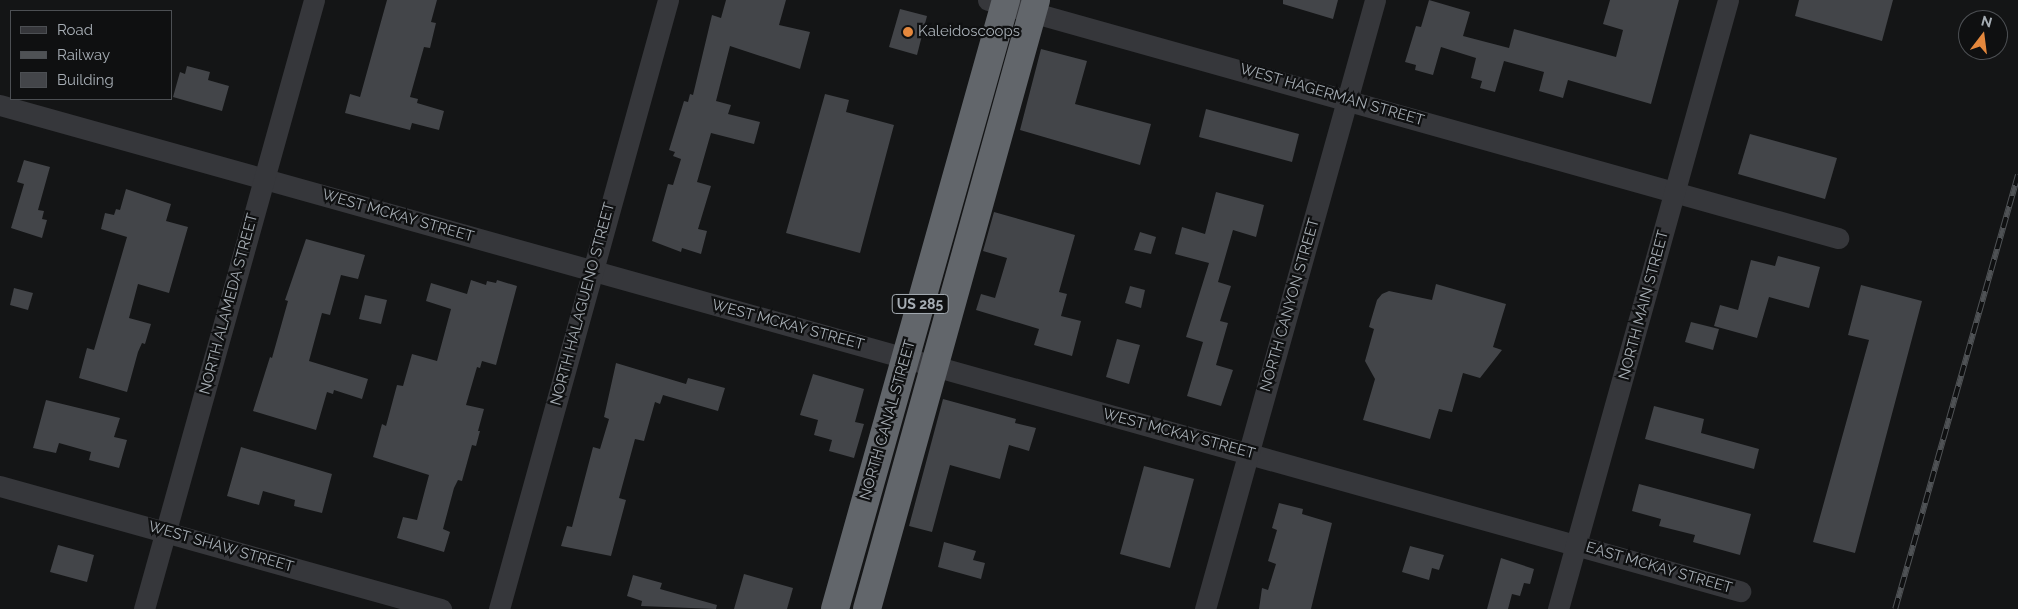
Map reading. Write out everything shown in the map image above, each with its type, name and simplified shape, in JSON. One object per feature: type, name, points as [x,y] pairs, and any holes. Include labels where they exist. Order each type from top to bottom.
[{"type":"highway","name":"NORTH CANAL STREET","points":[[836,609],[999,2]]},
{"type":"highway","name":"NORTH CANAL STREET","points":[[867,609],[1035,6]]},
{"type":"street","name":"NORTH ALAMEDA STREET","points":[[144,609],[314,0]]},
{"type":"street","name":"NORTH HALAGUENO STREET","points":[[499,609],[668,0]]},
{"type":"street","name":"NORTH CANYON STREET","points":[[1205,609],[1375,0]]},
{"type":"street","name":"NORTH MAIN STREET","points":[[1558,609],[1728,0]]},
{"type":"street","name":"WEST HAGERMAN STREET","points":[[999,2],[1035,6],[1347,99],[1838,238]]},
{"type":"street","name":"WEST MCKAY STREET","points":[[0,104],[1577,545]]},
{"type":"street","name":"WEST SHAW STREET","points":[[0,486],[441,609]]},
{"type":"street","name":"EAST MCKAY STREET","points":[[1577,545],[1740,591]]},
{"type":"building","points":[[387,0],[437,0],[431,22],[436,23],[430,48],[424,47],[410,97],[418,99],[417,103],[444,111],[439,130],[412,123],[410,130],[345,113],[350,94],[360,97]]},
{"type":"building","points":[[726,0],[786,0],[779,25],[810,32],[800,69],[730,46],[716,101],[731,105],[728,114],[760,122],[754,144],[711,133],[697,182],[711,186],[698,229],[707,231],[701,254],[682,248],[681,252],[652,241],[668,184],[673,185],[681,159],[673,156],[675,152],[669,150],[684,101],[688,102],[690,94],[693,95],[712,15],[721,18]]},
{"type":"building","points":[[1283,0],[1338,0],[1333,19],[1283,4]]},
{"type":"building","points":[[1429,0],[1470,12],[1463,36],[1509,48],[1514,29],[1616,57],[1623,30],[1603,24],[1610,0],[1679,0],[1651,104],[1568,80],[1563,98],[1539,91],[1544,72],[1504,61],[1495,92],[1480,88],[1482,81],[1471,78],[1476,58],[1441,47],[1433,75],[1415,70],[1416,65],[1405,62],[1416,26],[1421,27]]},
{"type":"building","points":[[1799,0],[1893,0],[1882,41],[1795,16]]},
{"type":"building","name":"Kaleidoscoops","points":[[900,9],[927,16],[917,55],[889,47]]},
{"type":"building","points":[[1041,49],[1087,61],[1075,104],[1151,124],[1140,165],[1020,130]]},
{"type":"building","points":[[187,66],[210,72],[208,80],[229,86],[222,111],[173,97],[180,72],[185,74]]},
{"type":"building","points":[[825,94],[849,100],[846,112],[894,125],[860,253],[786,233]]},
{"type":"building","points":[[1206,109],[1299,134],[1292,162],[1199,137]]},
{"type":"building","points":[[1750,134],[1837,158],[1825,199],[1738,174]]},
{"type":"building","points":[[24,160],[50,167],[38,210],[44,211],[42,219],[47,220],[42,238],[11,228],[24,184],[17,182]]},
{"type":"building","points":[[126,189],[171,204],[166,221],[188,227],[169,293],[138,284],[129,318],[151,324],[145,344],[142,343],[138,352],[127,392],[79,378],[87,348],[94,350],[127,237],[101,229],[105,213],[114,215],[116,209],[120,210]]},
{"type":"building","points":[[1216,192],[1264,205],[1256,237],[1233,230],[1218,282],[1231,286],[1220,321],[1228,323],[1216,365],[1233,370],[1221,406],[1187,396],[1203,342],[1186,337],[1209,263],[1175,254],[1182,227],[1205,234]]},
{"type":"building","points":[[994,212],[1075,235],[1059,292],[1067,294],[1061,316],[1081,321],[1072,356],[1034,345],[1039,329],[976,310],[981,294],[995,298],[1007,258],[983,251]]},
{"type":"building","points":[[1140,232],[1156,237],[1151,254],[1134,250]]},
{"type":"building","points":[[306,239],[365,255],[358,279],[341,275],[330,315],[322,313],[309,361],[368,379],[362,399],[334,390],[333,394],[327,392],[316,430],[253,411],[270,357],[272,358],[288,301],[285,300]]},
{"type":"building","points":[[1778,256],[1820,267],[1809,308],[1769,297],[1757,338],[1714,326],[1720,305],[1738,310],[1751,260],[1775,266]]},
{"type":"building","points":[[471,280],[486,285],[487,281],[496,283],[497,280],[517,286],[496,365],[482,361],[480,368],[477,367],[466,405],[484,409],[476,446],[472,445],[462,481],[458,480],[454,488],[443,529],[450,532],[444,552],[397,538],[403,517],[417,520],[429,475],[373,457],[382,424],[386,426],[397,385],[403,386],[412,354],[437,361],[451,309],[426,301],[431,283],[467,294]]},
{"type":"building","points":[[1436,284],[1506,304],[1493,347],[1502,350],[1480,378],[1463,373],[1452,412],[1439,409],[1430,439],[1363,420],[1375,379],[1365,361],[1374,329],[1369,327],[1377,300],[1382,294],[1389,291],[1432,300]]},
{"type":"building","points":[[1861,285],[1922,301],[1855,553],[1813,542],[1869,340],[1848,335]]},
{"type":"building","points":[[1130,286],[1145,290],[1141,308],[1125,303]]},
{"type":"building","points":[[14,288],[33,293],[28,310],[10,305]]},
{"type":"building","points":[[365,295],[387,300],[381,324],[359,319]]},
{"type":"building","points":[[1691,322],[1719,329],[1713,350],[1685,342]]},
{"type":"building","points":[[1117,339],[1140,345],[1129,384],[1106,377]]},
{"type":"building","points":[[616,363],[686,384],[688,378],[725,388],[718,411],[663,395],[660,404],[655,402],[644,441],[635,439],[619,498],[626,500],[611,556],[561,546],[567,526],[572,527],[593,447],[600,449],[609,419],[604,417]]},
{"type":"building","points":[[813,374],[864,389],[855,422],[864,424],[854,458],[829,451],[832,440],[814,435],[818,420],[800,415]]},
{"type":"building","points":[[943,399],[1016,419],[1015,423],[1036,428],[1029,451],[1009,445],[1000,479],[950,465],[932,532],[909,526]]},
{"type":"building","points":[[46,400],[120,418],[114,437],[127,440],[119,468],[89,460],[91,452],[59,443],[56,453],[33,448]]},
{"type":"building","points":[[1654,406],[1704,419],[1701,433],[1759,449],[1754,469],[1645,439]]},
{"type":"building","points":[[241,447],[332,474],[322,513],[294,506],[295,500],[263,491],[259,505],[227,496]]},
{"type":"building","points":[[1144,466],[1194,479],[1170,568],[1120,554]]},
{"type":"building","points":[[1639,484],[1751,514],[1740,555],[1693,542],[1695,535],[1659,526],[1661,519],[1632,511]]},
{"type":"building","points":[[1279,503],[1303,509],[1302,514],[1332,523],[1311,609],[1259,609],[1262,588],[1268,590],[1276,564],[1268,561],[1277,530],[1272,528]]},
{"type":"building","points":[[944,542],[976,551],[973,560],[985,563],[981,579],[938,567]]},
{"type":"building","points":[[58,545],[94,555],[87,582],[50,572]]},
{"type":"building","points":[[1410,546],[1444,555],[1439,570],[1432,568],[1429,580],[1402,572]]},
{"type":"building","points":[[1501,558],[1534,569],[1530,584],[1524,583],[1520,596],[1512,594],[1508,609],[1487,609]]},
{"type":"building","points":[[744,574],[793,588],[787,609],[734,609]]},
{"type":"building","points":[[633,575],[662,583],[660,589],[717,605],[716,609],[641,606],[642,601],[627,596]]},
{"type":"railway","points":[[1895,609],[2018,175]]},
{"type":"place","name":"Kaleidoscoops","points":[[908,32]]}]
